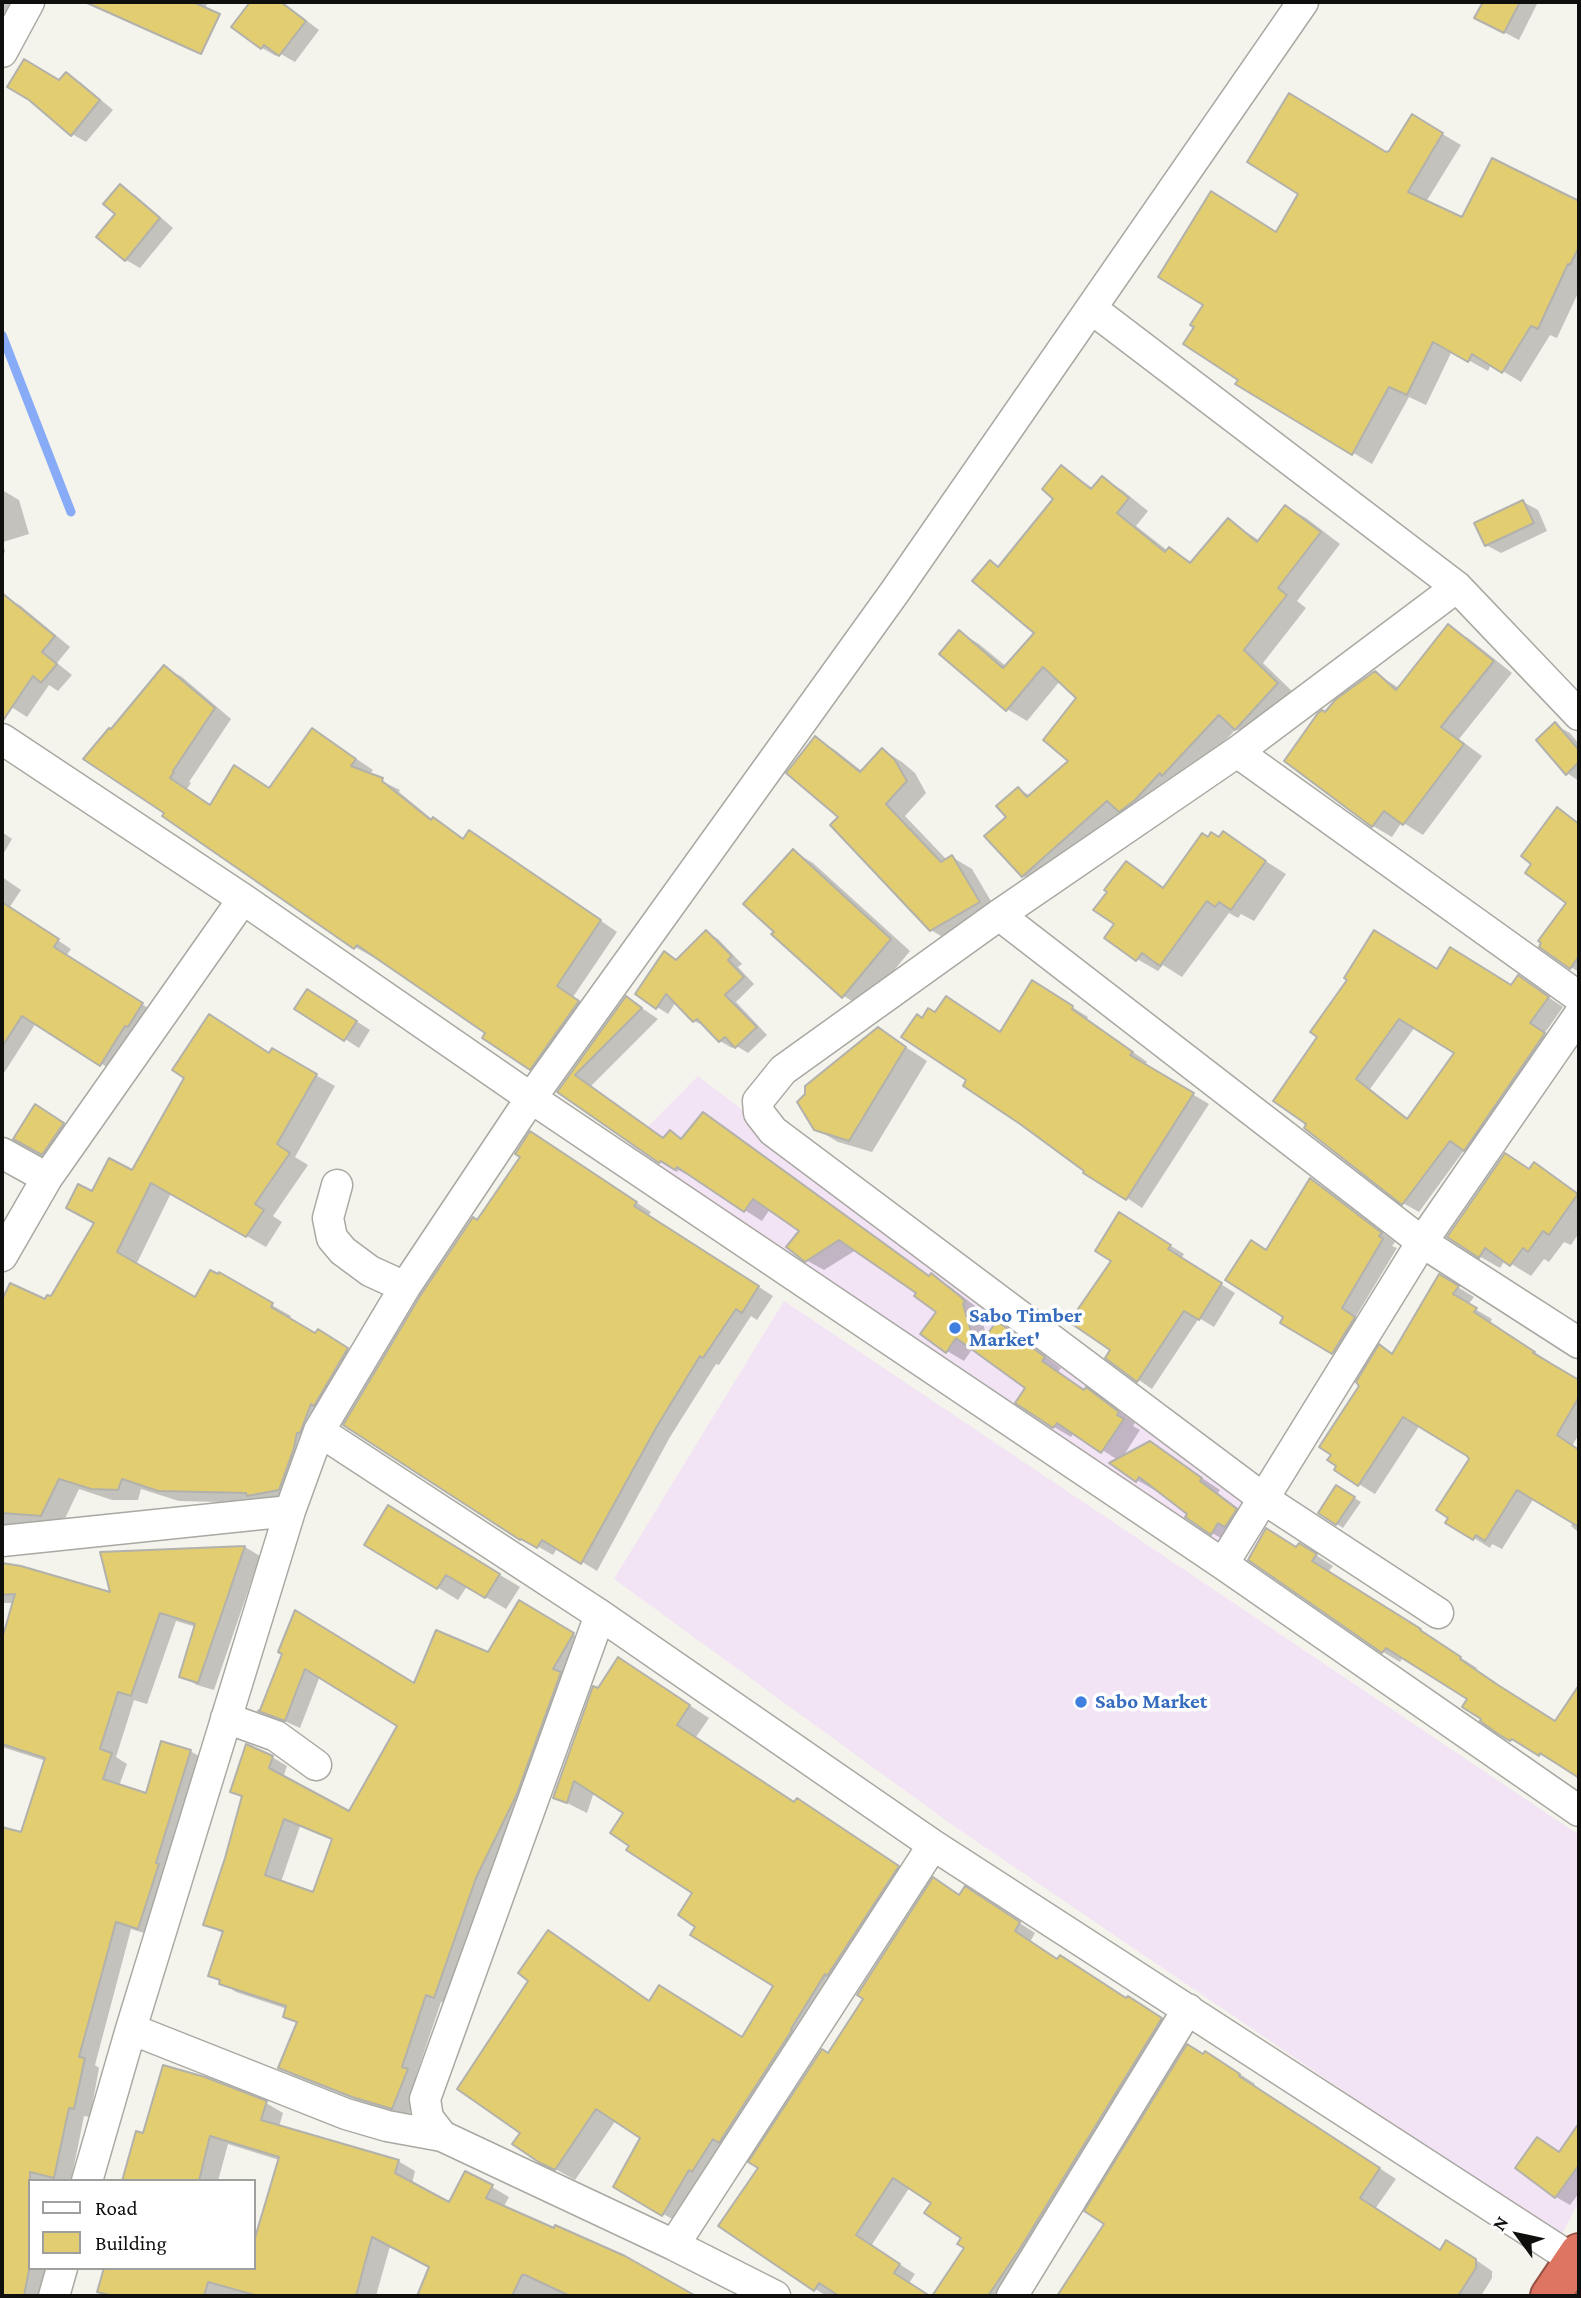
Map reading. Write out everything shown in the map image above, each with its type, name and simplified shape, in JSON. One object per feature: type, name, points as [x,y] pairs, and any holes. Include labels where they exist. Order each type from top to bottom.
[{"type":"highway","points":[[1550,2296],[1577,2257]]},
{"type":"street","points":[[2,52],[29,2]]},
{"type":"street","points":[[88,2179],[290,1511],[319,1431],[405,1287],[531,1098],[894,593],[1303,2]]},
{"type":"street","points":[[1092,309],[1457,587],[1579,715]]},
{"type":"street","points":[[1438,1613],[1264,1499],[774,1131],[759,1112],[758,1101],[783,1070],[999,915],[1237,752],[1457,587]]},
{"type":"street","points":[[2,739],[243,899],[531,1098],[1223,1564],[1579,1811]]},
{"type":"street","points":[[1237,752],[1579,997]]},
{"type":"street","points":[[2,1256],[47,1178],[243,899]]},
{"type":"street","points":[[999,915],[1422,1242],[1579,1343]]},
{"type":"street","points":[[1223,1564],[1422,1242],[1579,1015]]},
{"type":"street","points":[[2,1153],[47,1178]]},
{"type":"street","points":[[337,1185],[328,1218],[332,1238],[343,1251],[370,1271],[405,1287]]},
{"type":"street","points":[[319,1431],[600,1615],[933,1845],[1577,2257]]},
{"type":"street","points":[[2,1541],[290,1511]]},
{"type":"street","points":[[442,2136],[428,2118],[425,2099],[600,1615]]},
{"type":"street","points":[[226,1718],[276,1736],[316,1765]]},
{"type":"street","points":[[674,2245],[933,1845]]},
{"type":"street","points":[[1012,2296],[1188,2009]]},
{"type":"street","points":[[131,2029],[346,2114],[387,2126],[442,2136],[674,2245],[775,2296]]},
{"type":"street","points":[[54,2296],[61,2270]]},
{"type":"shaded area","name":"Sabo Timber Market'","points":[[698,1076],[1255,1503],[1221,1554],[622,1153]]},
{"type":"shaded area","name":"Sabo Market","points":[[784,1301],[1579,1835],[1579,2201],[1560,2238],[951,1824],[614,1579]]},
{"type":"building","points":[[85,2],[193,2],[220,14],[201,54]]},
{"type":"building","points":[[250,2],[281,2],[306,21],[279,56],[264,45],[261,49],[231,27]]},
{"type":"building","points":[[1483,2],[1520,2],[1504,33],[1474,18]]},
{"type":"building","points":[[24,59],[59,80],[66,72],[100,100],[71,136],[29,100],[7,87]]},
{"type":"building","points":[[1289,93],[1386,152],[1412,114],[1443,133],[1408,192],[1462,217],[1492,158],[1579,201],[1579,247],[1570,265],[1568,264],[1538,329],[1531,326],[1502,373],[1472,354],[1468,362],[1433,342],[1407,395],[1389,387],[1352,455],[1235,384],[1238,380],[1183,344],[1194,327],[1190,325],[1203,305],[1158,277],[1211,191],[1276,232],[1298,194],[1247,162]]},
{"type":"building","points":[[120,184],[160,218],[125,261],[96,237],[115,214],[103,204]]},
{"type":"building","points":[[1061,465],[1091,489],[1102,476],[1129,498],[1117,513],[1165,552],[1169,547],[1190,563],[1228,518],[1257,542],[1285,505],[1321,532],[1278,588],[1287,595],[1244,650],[1278,683],[1235,730],[1219,715],[1162,776],[1160,773],[1135,800],[1119,812],[1107,801],[1022,877],[984,836],[1006,817],[996,806],[1018,787],[1027,797],[1068,761],[1043,740],[1076,698],[1043,667],[1006,711],[939,654],[959,630],[1003,668],[1034,633],[972,581],[990,560],[998,567],[1053,499],[1042,489]]},
{"type":"building","points":[[1523,500],[1534,523],[1485,546],[1474,523]]},
{"type":"building","points":[[2,593],[55,636],[42,652],[57,664],[41,683],[33,676],[2,722]]},
{"type":"building","points":[[1448,624],[1494,661],[1441,727],[1464,744],[1403,825],[1384,811],[1372,827],[1284,761],[1318,713],[1322,710],[1325,712],[1336,699],[1375,671],[1396,690]]},
{"type":"building","points":[[164,665],[215,708],[170,778],[210,805],[234,765],[269,788],[312,728],[356,759],[351,766],[383,778],[382,781],[431,820],[433,817],[463,839],[469,830],[601,920],[557,986],[579,1001],[530,1070],[482,1038],[485,1033],[357,945],[354,949],[162,816],[164,813],[83,759]]},
{"type":"building","points":[[1555,722],[1579,750],[1579,762],[1566,775],[1536,740]]},
{"type":"building","points":[[815,736],[860,772],[882,748],[895,760],[907,781],[886,804],[941,862],[952,855],[980,902],[930,931],[830,825],[838,817],[786,773]]},
{"type":"building","points":[[1557,807],[1579,824],[1579,956],[1570,969],[1539,947],[1541,943],[1538,941],[1566,903],[1525,873],[1531,864],[1521,856]]},
{"type":"building","points":[[1223,831],[1266,861],[1231,910],[1219,902],[1215,907],[1207,901],[1160,966],[1142,953],[1136,961],[1104,938],[1114,924],[1093,910],[1126,861],[1163,888],[1202,833],[1208,837],[1211,832],[1219,837]]},
{"type":"building","points":[[793,849],[891,939],[842,998],[771,934],[774,932],[743,904]]},
{"type":"building","points":[[2,902],[59,939],[54,947],[143,1003],[100,1066],[22,1016],[2,1047]]},
{"type":"building","points":[[706,930],[732,956],[728,960],[744,977],[725,995],[757,1027],[735,1048],[725,1037],[719,1042],[697,1019],[693,1022],[666,994],[656,1009],[635,994],[664,951],[676,960]]},
{"type":"building","points":[[1374,930],[1437,969],[1450,947],[1511,985],[1518,975],[1549,997],[1530,1023],[1545,1033],[1464,1151],[1450,1141],[1402,1205],[1304,1128],[1306,1124],[1273,1101],[1317,1037],[1310,1032],[1347,980],[1344,978]],"holes":[[[1399,1019],[1454,1053],[1407,1119],[1356,1079]]]},
{"type":"building","points":[[1032,980],[1073,1006],[1072,1009],[1133,1052],[1130,1055],[1194,1093],[1126,1200],[1083,1173],[1084,1171],[1020,1124],[963,1086],[966,1080],[901,1037],[917,1014],[922,1018],[928,1008],[935,1012],[946,996],[1000,1032]]},
{"type":"building","points":[[307,989],[357,1021],[344,1041],[294,1009]]},
{"type":"building","points":[[626,996],[642,1008],[575,1075],[663,1138],[670,1130],[681,1139],[703,1112],[929,1276],[931,1273],[965,1302],[963,1304],[976,1349],[997,1321],[1045,1357],[1042,1361],[1084,1390],[1086,1387],[1119,1412],[1117,1415],[1124,1419],[1101,1453],[1057,1423],[1053,1428],[1015,1403],[1025,1388],[956,1338],[946,1353],[920,1334],[936,1312],[914,1296],[916,1293],[839,1240],[805,1262],[786,1247],[799,1231],[753,1199],[744,1212],[677,1167],[675,1170],[661,1161],[659,1163],[557,1092]]},
{"type":"building","points":[[209,1014],[269,1053],[272,1048],[317,1074],[277,1144],[290,1153],[255,1204],[264,1210],[246,1237],[151,1183],[117,1252],[195,1297],[210,1270],[218,1274],[219,1272],[273,1303],[271,1307],[315,1333],[318,1329],[348,1348],[314,1406],[311,1404],[300,1433],[297,1433],[279,1490],[247,1496],[246,1493],[158,1491],[122,1479],[118,1490],[91,1489],[59,1479],[41,1516],[2,1513],[2,1300],[10,1283],[45,1299],[47,1295],[51,1296],[94,1223],[66,1208],[78,1184],[92,1191],[109,1158],[132,1170],[184,1078],[172,1070]]},
{"type":"building","points":[[878,1027],[906,1047],[849,1141],[814,1130],[797,1102],[805,1094],[805,1086]]},
{"type":"building","points":[[35,1104],[64,1123],[42,1155],[13,1139]]},
{"type":"building","points":[[530,1131],[637,1202],[634,1206],[759,1286],[742,1313],[736,1309],[703,1358],[700,1356],[656,1428],[581,1564],[542,1540],[537,1548],[520,1540],[343,1425],[420,1296],[473,1217],[477,1220],[520,1157],[515,1154]]},
{"type":"building","points":[[1505,1153],[1529,1169],[1534,1162],[1578,1194],[1549,1235],[1543,1231],[1528,1252],[1523,1248],[1510,1266],[1485,1248],[1479,1258],[1447,1237]]},
{"type":"building","points":[[1310,1178],[1382,1233],[1379,1236],[1383,1239],[1342,1308],[1355,1317],[1332,1354],[1280,1323],[1283,1317],[1225,1280],[1251,1240],[1266,1250]]},
{"type":"building","points":[[1119,1212],[1171,1245],[1168,1249],[1222,1283],[1199,1320],[1184,1311],[1137,1382],[1105,1358],[1110,1350],[1069,1322],[1111,1261],[1095,1251]]},
{"type":"building","points":[[1439,1274],[1459,1286],[1453,1294],[1477,1308],[1474,1312],[1535,1352],[1533,1353],[1579,1380],[1579,1397],[1557,1435],[1579,1450],[1579,1527],[1517,1490],[1485,1541],[1476,1535],[1473,1540],[1445,1523],[1448,1518],[1436,1510],[1469,1459],[1403,1417],[1358,1486],[1334,1470],[1336,1466],[1327,1460],[1331,1455],[1319,1447],[1359,1386],[1356,1382],[1379,1344],[1392,1354]]},
{"type":"building","points":[[1150,1441],[1202,1478],[1200,1481],[1237,1509],[1225,1527],[1218,1523],[1211,1535],[1185,1517],[1187,1514],[1139,1477],[1136,1482],[1109,1463]]},
{"type":"building","points":[[1336,1485],[1355,1497],[1336,1525],[1318,1513]]},
{"type":"building","points":[[388,1505],[500,1574],[485,1598],[446,1575],[437,1589],[364,1545]]},
{"type":"building","points":[[1266,1528],[1296,1547],[1299,1543],[1317,1554],[1312,1561],[1421,1629],[1461,1657],[1460,1659],[1555,1721],[1579,1685],[1579,1778],[1540,1753],[1539,1756],[1512,1739],[1510,1741],[1498,1734],[1462,1707],[1467,1699],[1386,1648],[1382,1653],[1248,1560]]},
{"type":"building","points":[[245,1546],[198,1683],[179,1677],[195,1624],[160,1613],[131,1696],[118,1692],[100,1749],[112,1753],[103,1779],[146,1793],[161,1741],[191,1750],[138,1929],[116,1922],[79,2057],[85,2058],[74,2109],[69,2108],[54,2178],[30,2172],[29,2270],[24,2296],[2,2296],[2,1827],[21,1832],[45,1758],[2,1744],[2,1639],[15,1594],[2,1595],[2,1563],[110,1592],[100,1552]]},
{"type":"building","points":[[519,1600],[574,1633],[553,1669],[561,1672],[517,1794],[476,1878],[434,1998],[426,1995],[402,2067],[408,2069],[392,2109],[352,2097],[278,2068],[297,2022],[283,2017],[286,2006],[219,1984],[220,1980],[208,1976],[223,1931],[203,1925],[242,1796],[230,1792],[246,1744],[273,1756],[269,1768],[349,1811],[397,1726],[305,1669],[285,1721],[258,1711],[282,1654],[278,1652],[295,1610],[414,1683],[436,1630],[488,1652]],"holes":[[[284,1819],[332,1839],[313,1892],[265,1875]]]},
{"type":"building","points":[[618,1657],[690,1705],[677,1725],[794,1802],[797,1798],[899,1866],[827,1976],[825,1974],[719,2143],[713,2139],[692,2172],[689,2170],[662,2216],[613,2187],[640,2138],[596,2109],[555,2170],[512,2144],[520,2133],[457,2089],[528,1981],[518,1973],[548,1930],[649,2001],[659,1985],[742,2037],[773,1986],[690,1935],[695,1927],[678,1915],[692,1893],[626,1850],[629,1846],[610,1833],[623,1813],[574,1781],[567,1803],[553,1798],[593,1686],[598,1688]]},
{"type":"building","points":[[933,1877],[959,1895],[965,1886],[1020,1922],[1015,1931],[1057,1959],[1060,1955],[1162,2018],[988,2296],[932,2296],[964,2248],[957,2244],[961,2238],[924,2213],[931,2203],[893,2178],[856,2235],[900,2264],[894,2273],[930,2296],[839,2296],[819,2283],[814,2291],[718,2226],[758,2168],[748,2162],[822,2049],[828,2053],[863,1999],[857,1995]]},
{"type":"building","points":[[1187,2044],[1203,2054],[1205,2051],[1380,2168],[1360,2198],[1440,2250],[1446,2240],[1476,2259],[1476,2268],[1458,2296],[1057,2296],[1104,2224],[1084,2211]]},
{"type":"building","points":[[163,2065],[205,2077],[267,2101],[261,2120],[399,2160],[395,2173],[449,2202],[465,2171],[493,2185],[486,2198],[625,2256],[696,2296],[570,2296],[522,2275],[512,2296],[417,2296],[429,2267],[372,2237],[356,2296],[258,2296],[208,2282],[204,2296],[113,2296],[97,2292],[103,2270],[256,2270],[256,2234],[279,2157],[210,2136],[199,2179],[123,2179],[136,2131],[143,2133]]},
{"type":"building","points":[[1579,2123],[1579,2165],[1555,2198],[1515,2168],[1537,2137],[1559,2152]]},
{"type":"waterway","points":[[2,335],[71,512]]},
{"type":"place","name":"Sabo Timber Market'","points":[[955,1328]]},
{"type":"place","name":"Sabo Market","points":[[1081,1702]]}]
